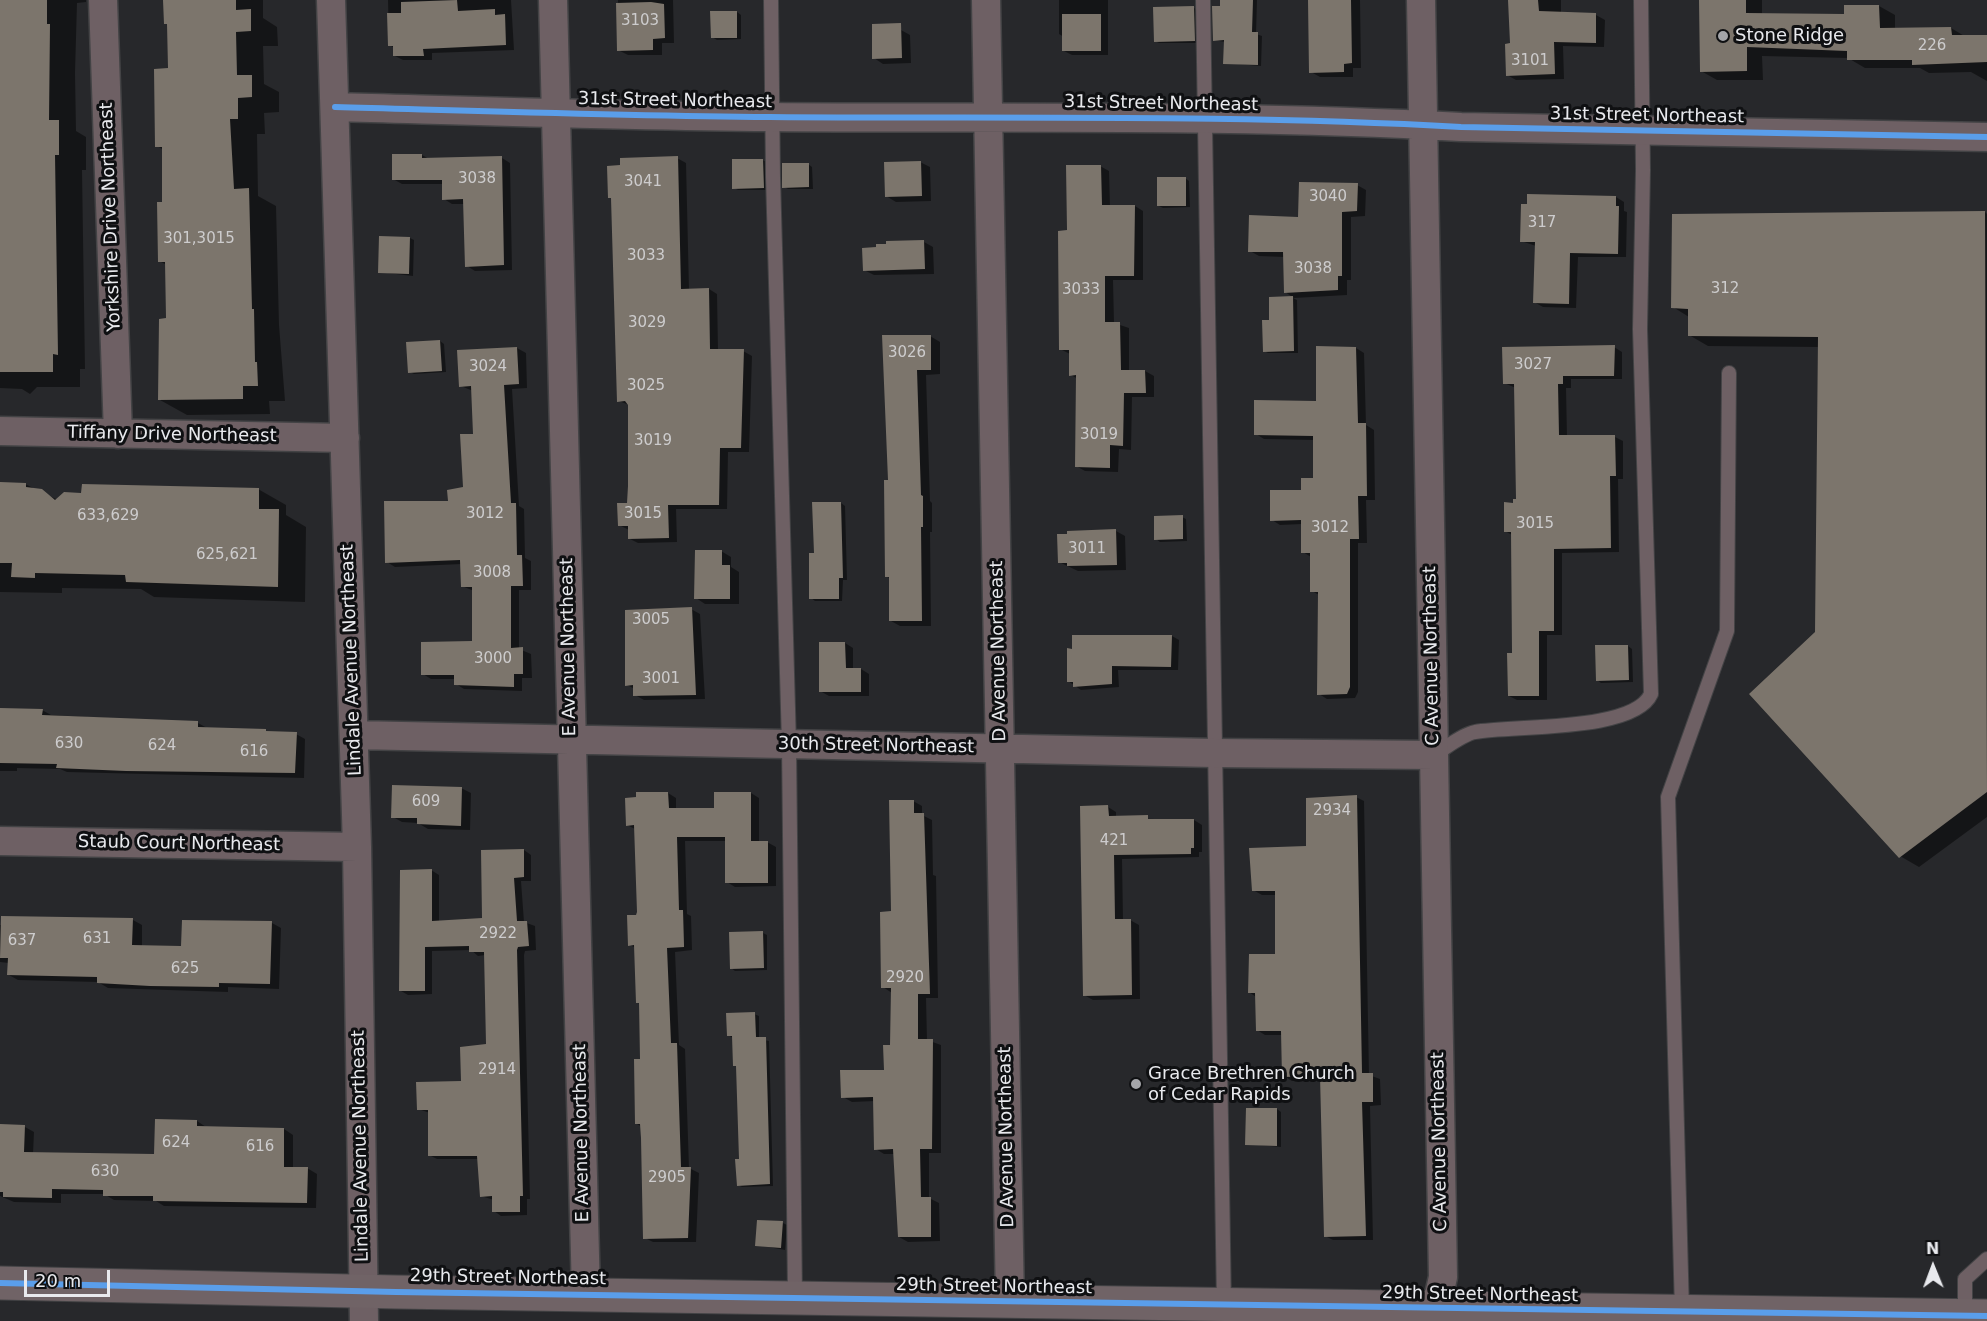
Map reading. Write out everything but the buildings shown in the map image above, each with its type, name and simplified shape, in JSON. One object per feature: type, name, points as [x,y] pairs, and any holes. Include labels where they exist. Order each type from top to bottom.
[{"type":"main road","name":"29th Street Northeast","points":[[0,1283],[364,1306],[586,1294],[1224,1305],[1426,1315],[1682,1313],[1859,1317],[1976,1316]]},
{"type":"street","name":"Yorkshire Drive Northeast","points":[[103,0],[118,434]]},
{"type":"street","name":"Lindale Avenue Northeast","points":[[331,0],[357,847],[364,1306]]},
{"type":"street","name":"E Avenue Northeast","points":[[553,0],[586,1294]]},
{"type":"street","name":"D Avenue Northeast","points":[[987,0],[1010,1302]]},
{"type":"street","name":"C Avenue Northeast","points":[[1421,0],[1443,1277],[1426,1315]]},
{"type":"street","name":"31st Street Northeast","points":[[335,107],[556,114],[1206,120],[1987,137]]},
{"type":"street","name":"Tiffany Drive Northeast","points":[[0,431],[345,438]]},
{"type":"street","name":"30th Street Northeast","points":[[354,735],[1215,753],[1434,755]]},
{"type":"street","name":"Staub Court Northeast","points":[[0,841],[357,847]]},
{"type":"lane","points":[[771,0],[772,117],[789,744],[795,1298]]},
{"type":"lane","points":[[1203,0],[1224,1305]]},
{"type":"lane","points":[[1434,755],[1472,733],[1579,724],[1622,716],[1642,708],[1651,694],[1640,329],[1641,0]]},
{"type":"lane","points":[[1682,1313],[1668,797],[1727,631],[1730,373]]},
{"type":"lane","points":[[1976,1316],[1965,1279],[1987,1259]]},
{"type":"cycle path","points":[[335,107],[716,116],[1288,120],[1461,127],[1987,137]]},
{"type":"cycle path","points":[[0,1283],[396,1292],[1987,1316]]},
{"type":"place","name":"Stone Ridge","points":[[1723,36]]},
{"type":"place","name":"Grace Brethren Church of Cedar Rapids","points":[[1136,1084]]}]
